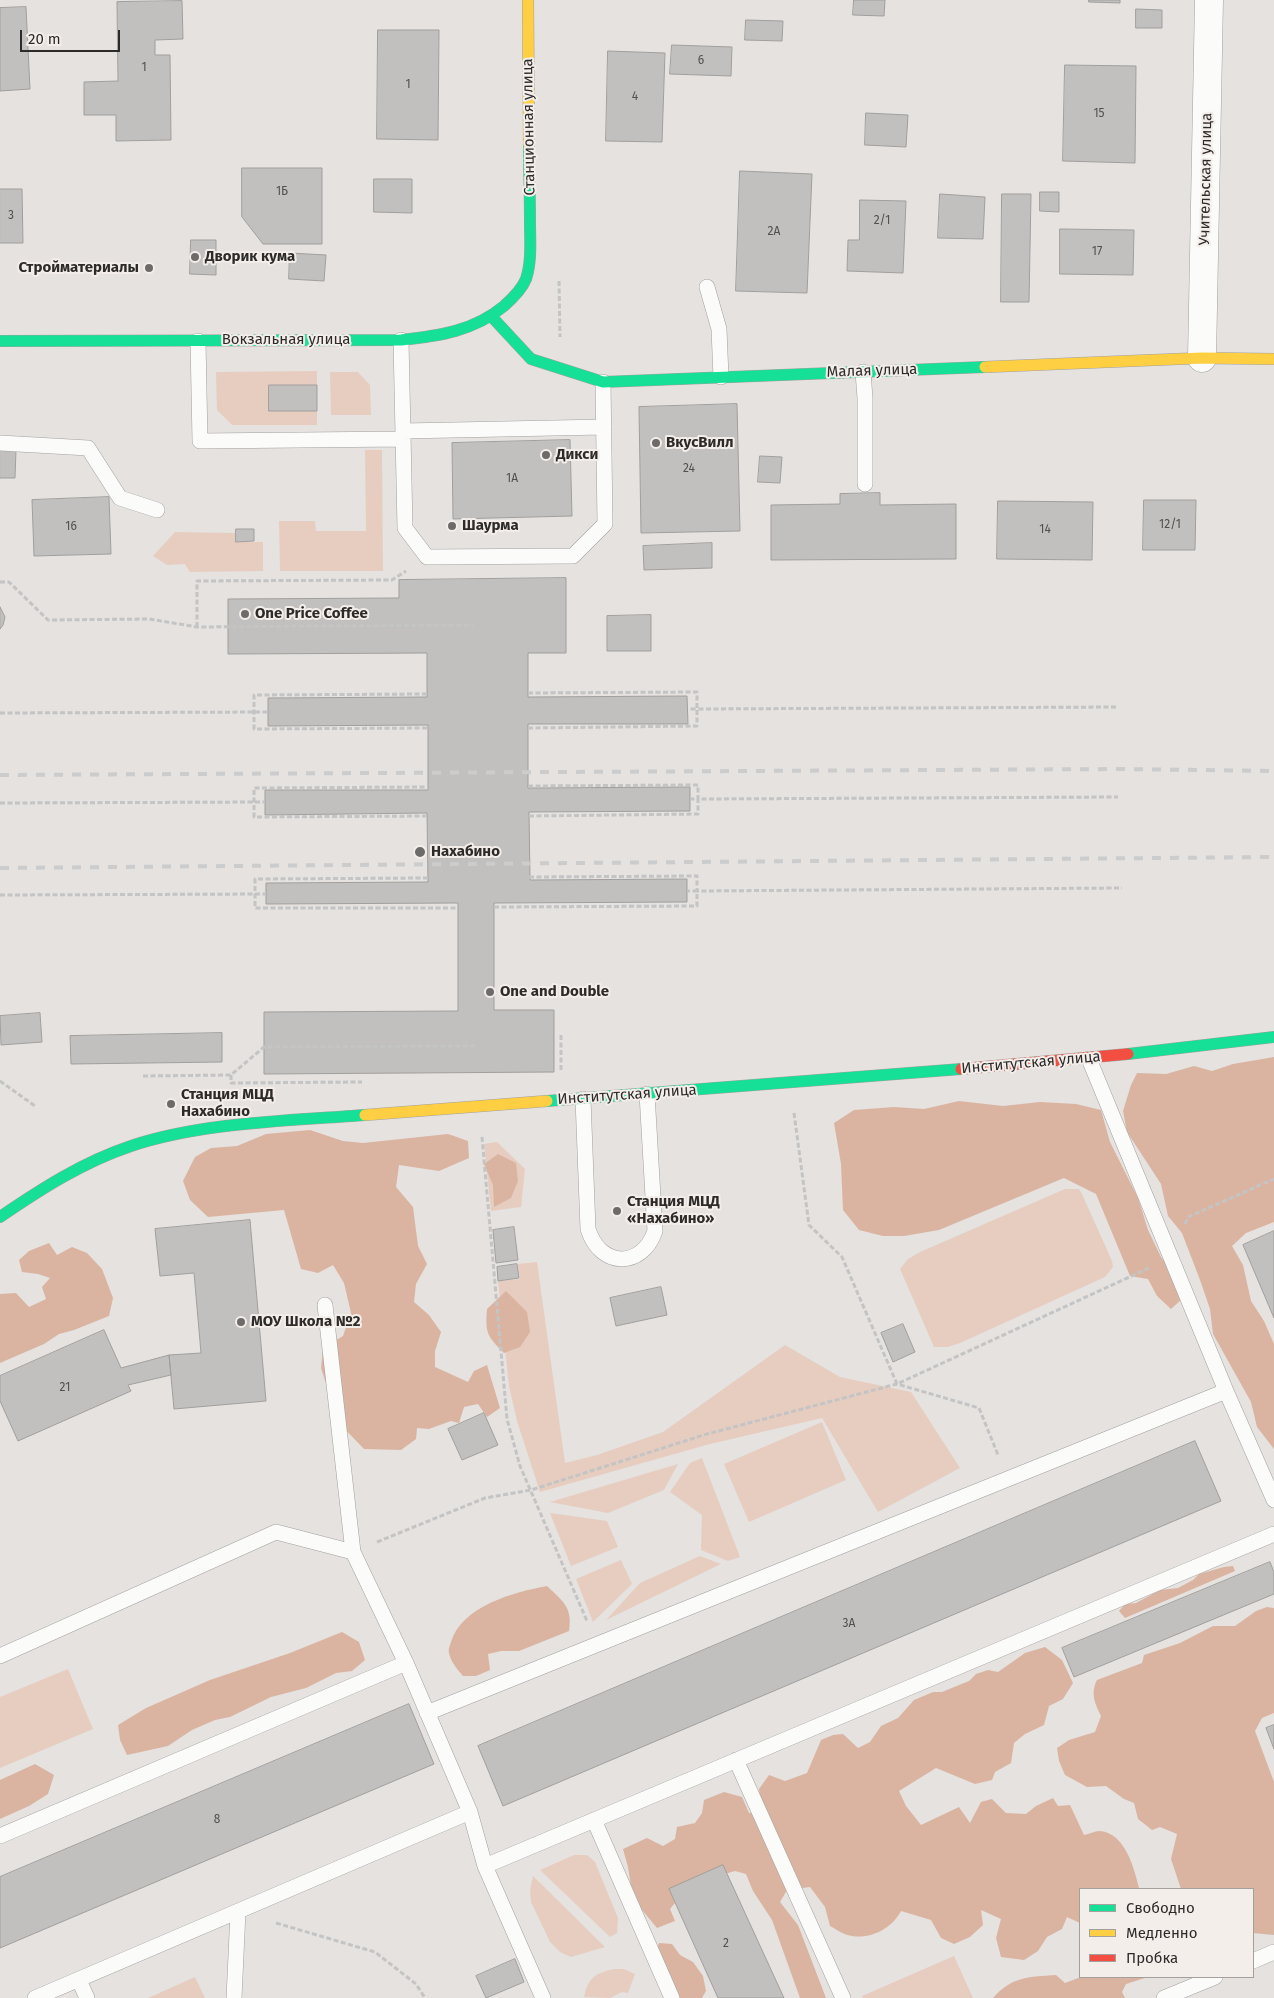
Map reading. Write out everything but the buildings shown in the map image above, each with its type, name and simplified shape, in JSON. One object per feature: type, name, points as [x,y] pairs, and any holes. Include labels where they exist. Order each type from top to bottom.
[{"type":"street","name":"Станционная улица","points":[[528,0],[530,254]]},
{"type":"street","name":"Учительская улица","points":[[1202,358],[1209,0]]},
{"type":"street","name":"Вокзальная улица","points":[[0,342],[402,340],[447,335],[472,328],[492,317],[510,300],[525,281],[530,254]]},
{"type":"street","name":"Малая улица","points":[[492,317],[531,359],[603,382],[1202,358],[1274,359]]},
{"type":"street","name":"Институтская улица","points":[[0,1217],[36,1191],[79,1168],[126,1148],[177,1134],[266,1124],[1089,1059],[1274,1037]]},
{"type":"lane","points":[[707,287],[719,329],[721,378]]},
{"type":"lane","points":[[402,340],[405,528],[427,557],[573,556],[605,524],[603,382]]},
{"type":"lane","points":[[198,341],[200,441],[604,427]]},
{"type":"lane","points":[[863,372],[865,398],[864,484]]},
{"type":"lane","points":[[0,443],[88,448],[120,498],[157,510]]},
{"type":"lane","points":[[1089,1059],[1226,1392],[1274,1500]]},
{"type":"lane","points":[[583,1099],[588,1229],[591,1239],[597,1248],[605,1254],[626,1259],[646,1250],[652,1241],[655,1231],[648,1094]]},
{"type":"lane","points":[[325,1305],[353,1552],[406,1663],[470,1812],[485,1866],[543,1998]]},
{"type":"lane","points":[[427,1713],[1226,1392]]},
{"type":"lane","points":[[0,1656],[276,1532],[353,1552]]},
{"type":"lane","points":[[485,1866],[1274,1534]]},
{"type":"lane","points":[[0,1836],[406,1663]]},
{"type":"lane","points":[[736,1760],[843,1998]]},
{"type":"lane","points":[[35,1998],[470,1812]]},
{"type":"lane","points":[[594,1820],[672,1998]]},
{"type":"lane","points":[[234,1998],[238,1912]]},
{"type":"lane","points":[[1254,1961],[1274,1952]]},
{"type":"lane","points":[[1164,1998],[1213,1978]]},
{"type":"lane","points":[[78,1980],[87,1998]]},
{"type":"path","points":[[197,627],[197,581],[392,580],[427,557]]},
{"type":"path","points":[[0,582],[9,582],[48,620],[149,619],[197,627],[473,625]]},
{"type":"path","points":[[528,693],[697,692],[697,726],[528,728]]},
{"type":"path","points":[[427,694],[254,695],[254,729],[428,728]]},
{"type":"path","points":[[689,709],[1117,707]]},
{"type":"path","points":[[0,713],[268,712]]},
{"type":"path","points":[[528,786],[698,785],[698,814],[529,816]]},
{"type":"path","points":[[427,816],[254,817],[254,788],[428,787]]},
{"type":"path","points":[[690,799],[1118,796]]},
{"type":"path","points":[[0,803],[265,802]]},
{"type":"path","points":[[494,907],[697,906],[697,876],[529,877]]},
{"type":"path","points":[[428,878],[255,879],[255,908],[458,908]]},
{"type":"path","points":[[687,891],[1122,888]]},
{"type":"path","points":[[0,895],[266,894]]},
{"type":"path","points":[[143,1076],[232,1075],[264,1047],[475,1046]]},
{"type":"path","points":[[0,1081],[35,1106]]},
{"type":"path","points":[[790,1082],[809,1225],[842,1257],[897,1384]]},
{"type":"path","points":[[482,1137],[507,1418],[520,1466],[597,1644]]},
{"type":"path","points":[[353,1552],[485,1498],[531,1490],[707,1434],[897,1384],[1172,1258],[1188,1216],[1274,1178]]},
{"type":"path","points":[[897,1384],[979,1408],[1008,1479]]},
{"type":"path","points":[[238,1912],[376,1952],[416,1984],[425,1998]]},
{"type":"shaded area","points":[[317,371],[317,385],[269,385],[269,411],[317,411],[317,425],[232,425],[217,410],[216,372]]},
{"type":"shaded area","points":[[330,372],[358,372],[370,385],[371,415],[331,415]]},
{"type":"shaded area","points":[[365,450],[382,450],[383,571],[280,571],[279,521],[315,521],[316,531],[366,531]]},
{"type":"shaded area","points":[[175,532],[235,533],[236,542],[263,542],[263,571],[190,572],[185,564],[167,565],[153,556]]},
{"type":"shaded area","points":[[1274,1057],[1274,1222],[1246,1233],[1232,1246],[1243,1265],[1251,1301],[1264,1321],[1274,1344],[1274,1449],[1257,1427],[1251,1402],[1213,1334],[1210,1309],[1182,1233],[1168,1216],[1161,1184],[1127,1132],[1123,1111],[1137,1073],[1166,1074],[1194,1066],[1212,1071],[1233,1064]]},
{"type":"shaded area","points":[[959,1101],[1003,1106],[1040,1102],[1076,1104],[1101,1110],[1110,1142],[1138,1198],[1148,1230],[1161,1257],[1176,1276],[1182,1299],[1171,1309],[1157,1296],[1148,1279],[1130,1276],[1096,1194],[1064,1178],[939,1230],[904,1236],[883,1236],[859,1230],[843,1210],[841,1164],[834,1123],[854,1110],[894,1107],[924,1109]]},
{"type":"shaded area","points":[[310,1130],[343,1141],[363,1143],[448,1134],[468,1141],[469,1158],[439,1171],[399,1165],[396,1187],[413,1207],[418,1246],[427,1264],[416,1284],[414,1302],[429,1315],[441,1332],[435,1351],[435,1367],[468,1382],[474,1371],[487,1365],[500,1408],[487,1417],[478,1404],[464,1407],[459,1423],[451,1421],[429,1429],[417,1428],[416,1439],[401,1450],[364,1449],[339,1423],[321,1368],[323,1348],[343,1336],[351,1313],[344,1283],[333,1265],[318,1273],[301,1269],[284,1210],[208,1217],[190,1200],[183,1181],[195,1157],[211,1148],[237,1146],[266,1134]]},
{"type":"shaded area","points":[[497,1142],[525,1169],[521,1207],[491,1211],[484,1144]]},
{"type":"shaded area","points":[[498,1154],[516,1163],[518,1181],[511,1198],[494,1207],[493,1185],[484,1164]]},
{"type":"shaded area","points":[[1065,1189],[1079,1189],[1082,1194],[1112,1261],[1113,1267],[1105,1277],[960,1343],[948,1347],[934,1347],[900,1269],[908,1259],[920,1252]]},
{"type":"shaded area","points":[[49,1243],[57,1255],[72,1247],[87,1253],[102,1269],[113,1298],[109,1316],[59,1334],[44,1344],[0,1363],[0,1294],[16,1293],[29,1307],[46,1299],[42,1287],[50,1278],[22,1272],[19,1260],[29,1251]]},
{"type":"shaded area","points":[[537,1262],[565,1463],[597,1455],[663,1432],[785,1345],[840,1377],[911,1392],[960,1468],[878,1512],[822,1418],[710,1444],[540,1492],[517,1421],[509,1386],[498,1281],[520,1279],[518,1264]]},
{"type":"shaded area","points":[[506,1291],[527,1312],[530,1332],[520,1347],[504,1353],[488,1334],[486,1317],[487,1309]]},
{"type":"shaded area","points":[[822,1422],[846,1480],[749,1522],[724,1464]]},
{"type":"shaded area","points":[[702,1458],[740,1557],[728,1561],[701,1550],[702,1515],[670,1492],[690,1463]]},
{"type":"shaded area","points":[[678,1464],[664,1490],[608,1513],[550,1502]]},
{"type":"shaded area","points":[[550,1513],[607,1521],[618,1547],[571,1566]]},
{"type":"shaded area","points":[[700,1556],[721,1564],[606,1620],[640,1583]]},
{"type":"shaded area","points":[[621,1560],[632,1584],[593,1622],[576,1579]]},
{"type":"shaded area","points":[[1233,1566],[1235,1571],[1125,1618],[1119,1611],[1125,1604],[1136,1603],[1160,1590],[1178,1588],[1193,1580],[1199,1574]]},
{"type":"shaded area","points":[[547,1586],[562,1601],[568,1611],[570,1616],[569,1631],[519,1651],[501,1651],[488,1654],[490,1670],[476,1676],[463,1676],[456,1668],[449,1650],[457,1630],[466,1619],[478,1610],[505,1597]]},
{"type":"shaded area","points":[[1267,1607],[1274,1608],[1274,1713],[1262,1718],[1255,1731],[1274,1782],[1274,1935],[1254,1933],[1254,1888],[1181,1888],[1171,1859],[1177,1834],[1160,1827],[1152,1830],[1138,1819],[1134,1803],[1124,1799],[1106,1786],[1087,1787],[1065,1775],[1059,1761],[1057,1748],[1069,1740],[1095,1732],[1101,1716],[1095,1703],[1094,1694],[1097,1680],[1142,1663],[1144,1655],[1180,1643],[1213,1626],[1235,1626],[1256,1611]]},
{"type":"shaded area","points":[[342,1632],[359,1642],[365,1660],[352,1671],[336,1673],[306,1688],[271,1697],[230,1717],[215,1720],[192,1730],[168,1746],[127,1755],[120,1740],[118,1725],[146,1708],[210,1680],[290,1653]]},
{"type":"shaded area","points":[[1045,1647],[1062,1660],[1073,1683],[1063,1699],[1049,1706],[1044,1725],[1025,1734],[1014,1743],[1011,1763],[995,1772],[992,1780],[975,1784],[936,1768],[899,1791],[906,1806],[921,1825],[959,1807],[970,1823],[981,1802],[992,1799],[1006,1813],[1026,1814],[1036,1806],[1053,1798],[1058,1806],[1070,1805],[1084,1835],[1097,1831],[1108,1833],[1122,1844],[1131,1861],[1139,1888],[1079,1888],[1079,1923],[1067,1917],[1062,1929],[1047,1937],[1038,1951],[1024,1960],[1001,1957],[996,1938],[1001,1919],[981,1910],[983,1925],[970,1937],[954,1944],[941,1938],[931,1920],[901,1911],[892,1923],[879,1932],[871,1935],[856,1936],[844,1934],[830,1926],[825,1907],[810,1887],[787,1890],[780,1902],[798,1925],[826,1998],[800,1998],[772,1920],[753,1891],[746,1874],[735,1871],[714,1877],[684,1892],[670,1909],[675,1921],[657,1928],[633,1899],[623,1849],[647,1838],[663,1846],[675,1839],[677,1827],[695,1823],[702,1813],[704,1800],[724,1792],[742,1797],[749,1813],[761,1812],[759,1789],[769,1775],[785,1781],[807,1773],[821,1740],[833,1735],[843,1734],[858,1748],[870,1742],[881,1726],[898,1718],[914,1700],[933,1692],[942,1692],[969,1681],[976,1674],[988,1670],[998,1672],[1025,1653]]},
{"type":"shaded area","points":[[68,1669],[93,1729],[0,1768],[0,1697]]},
{"type":"shaded area","points":[[35,1764],[54,1775],[48,1794],[29,1806],[0,1819],[0,1780]]},
{"type":"shaded area","points":[[574,1855],[587,1855],[595,1862],[618,1918],[617,1933],[610,1937],[540,1870]]},
{"type":"shaded area","points":[[533,1876],[605,1947],[571,1957],[560,1952],[550,1942],[531,1902],[530,1890]]},
{"type":"shaded area","points":[[659,1943],[672,1944],[680,1955],[693,1962],[703,1976],[706,1991],[702,1998],[679,1998],[656,1952]]},
{"type":"shaded area","points":[[954,1956],[973,1998],[863,1998],[862,1996]]},
{"type":"shaded area","points":[[614,1969],[624,1969],[635,1974],[628,1993],[622,1992],[610,1998],[584,1997],[593,1977]]},
{"type":"shaded area","points":[[1056,1975],[1065,1983],[1079,1978],[1145,1978],[1126,1984],[1122,1992],[1125,1998],[993,1998],[1007,1985],[1030,1977]]},
{"type":"shaded area","points":[[195,1977],[205,1998],[148,1998]]},
{"type":"railway","points":[[0,775],[1122,769],[1274,771]]},
{"type":"railway","points":[[0,868],[1274,857]]},
{"type":"traffic: fast","points":[[0,341],[401,340],[429,337],[468,327],[504,306],[517,293],[526,279],[530,250],[529,145]]},
{"type":"traffic: fast","points":[[492,317],[531,359],[603,382],[985,367]]},
{"type":"traffic: fast","points":[[1128,1054],[1274,1037]]},
{"type":"traffic: fast","points":[[547,1101],[961,1069]]},
{"type":"traffic: fast","points":[[0,1217],[47,1186],[79,1168],[113,1152],[159,1138],[217,1127],[365,1115]]},
{"type":"traffic: slow","points":[[528,0],[529,145]]},
{"type":"traffic: slow","points":[[985,367],[1202,358],[1274,359]]},
{"type":"traffic: slow","points":[[365,1115],[547,1101]]},
{"type":"traffic: jam","points":[[961,1069],[1128,1054]]},
{"type":"place","name":"Дворик кума","points":[[195,257]]},
{"type":"place","name":"Стройматериалы","points":[[149,268]]},
{"type":"place","name":"ВкусВилл","points":[[656,443]]},
{"type":"place","name":"Дикси","points":[[546,455]]},
{"type":"place","name":"Шаурма","points":[[452,526]]},
{"type":"place","name":"One Price Coffee","points":[[245,614]]},
{"type":"place","name":"Нахабино","points":[[420,852]]},
{"type":"place","name":"One and Double","points":[[490,992]]},
{"type":"place","name":"Станция МЦД Нахабино","points":[[171,1104]]},
{"type":"place","name":"Станция МЦД «Нахабино»","points":[[617,1211]]},
{"type":"place","name":"МОУ Школа №2","points":[[241,1322]]}]
